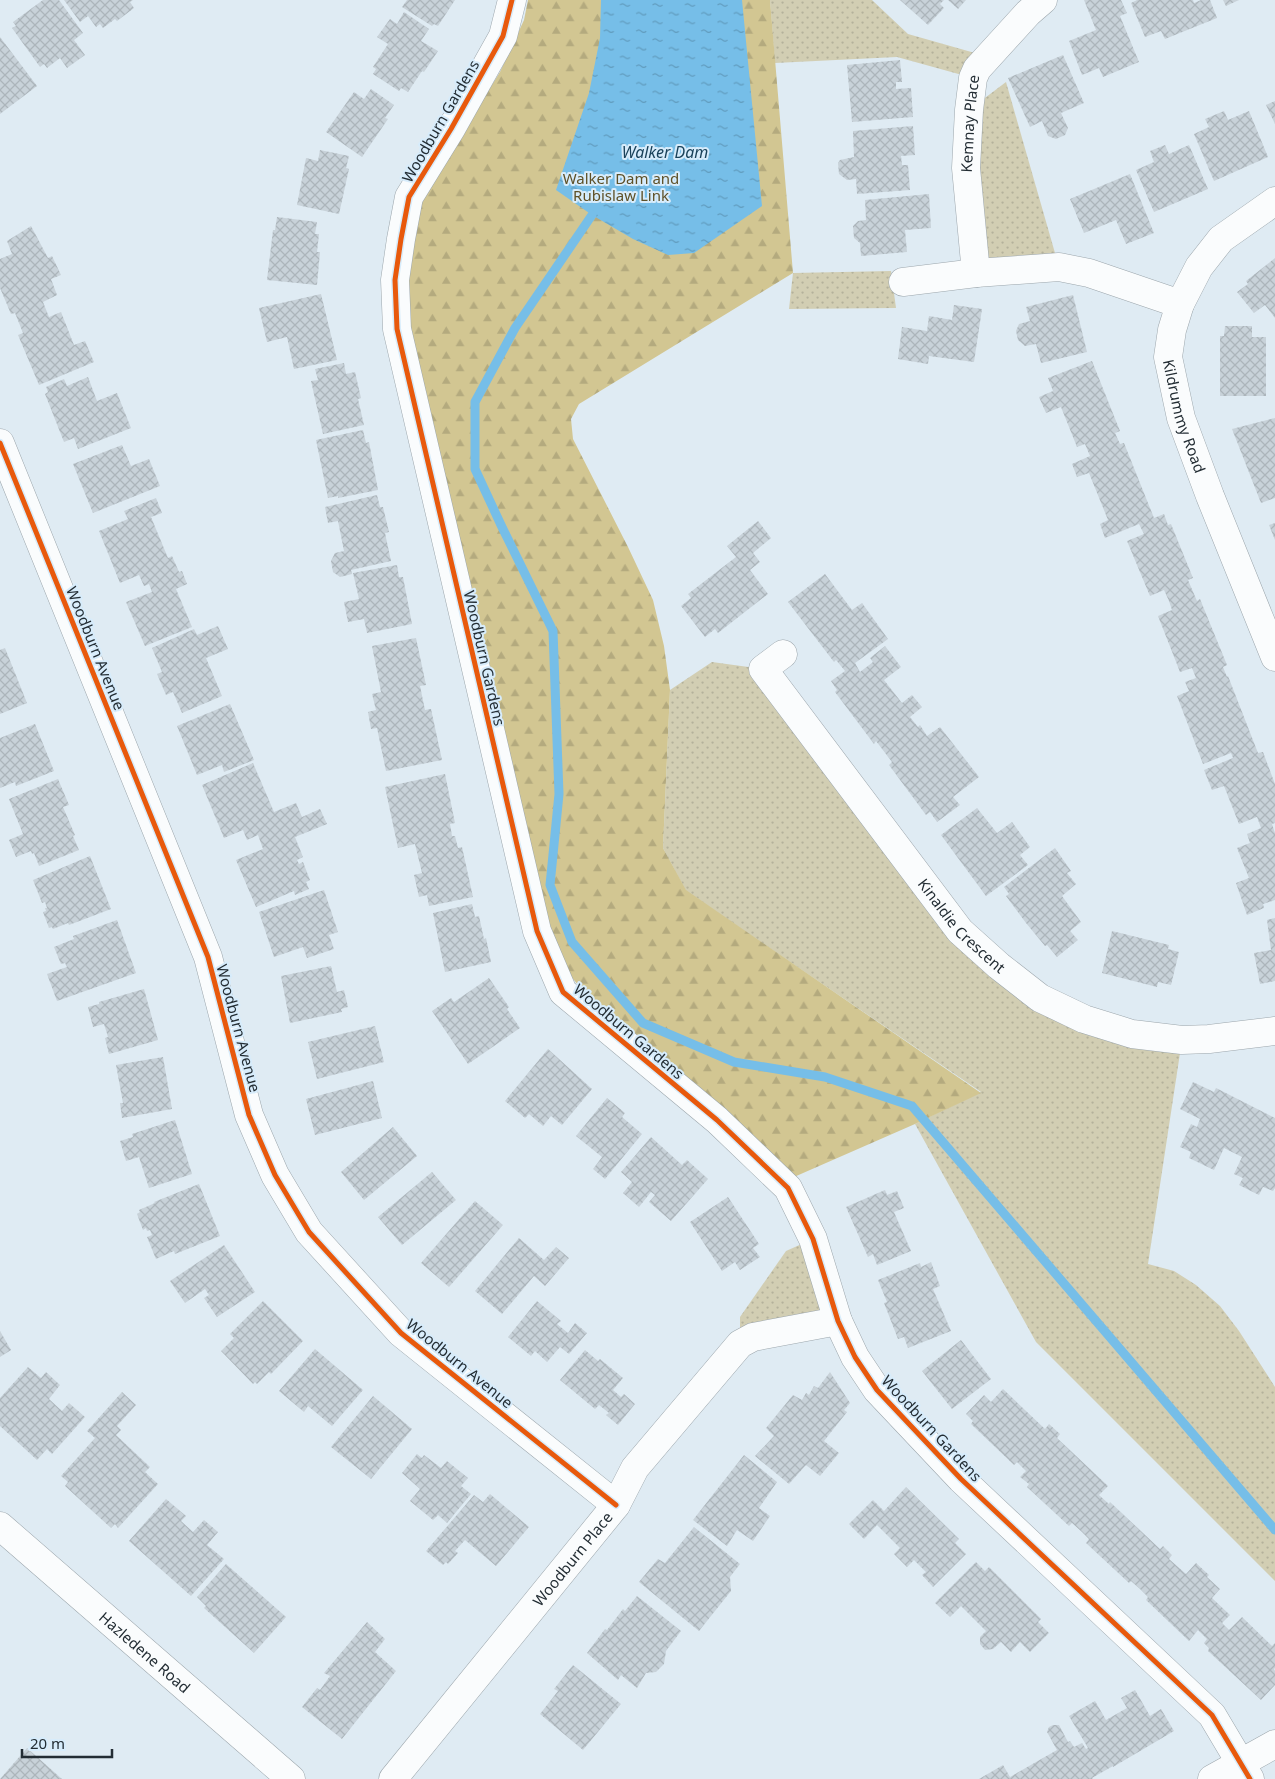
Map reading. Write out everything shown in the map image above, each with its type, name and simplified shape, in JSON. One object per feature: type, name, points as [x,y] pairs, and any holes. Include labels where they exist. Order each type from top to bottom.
[{"type":"street","name":"Woodburn Gardens","points":[[512,0],[503,36],[409,197],[400,239],[395,280],[397,329],[537,931],[563,992],[717,1120],[788,1188],[813,1239],[838,1321],[855,1357],[877,1390],[962,1479],[1212,1715],[1246,1771]]},
{"type":"street","name":"Kemnay Place","points":[[976,273],[966,168],[969,110],[973,78],[977,69],[1028,13],[1043,0]]},
{"type":"street","name":"Kildrummy Road","points":[[1275,201],[1221,239],[1199,267],[1180,304],[1172,330],[1168,357],[1181,418],[1210,496],[1275,657]]},
{"type":"street","points":[[903,282],[976,273],[1059,267],[1089,273],[1180,304]]},
{"type":"street","name":"Woodburn Avenue","points":[[0,443],[208,957],[249,1115],[275,1175],[309,1232],[401,1333],[616,1505]]},
{"type":"street","name":"Kinaldie Crescent","points":[[783,654],[763,668],[960,931],[998,966],[1040,998],[1084,1018],[1132,1034],[1182,1040],[1209,1039],[1275,1031]]},
{"type":"street","name":"Woodburn Place","points":[[393,1779],[616,1505],[635,1468],[740,1344],[753,1337],[838,1321]]},
{"type":"street","name":"Hazledene Road","points":[[0,1526],[291,1779]]},
{"type":"street","points":[[1212,1779],[1246,1771],[1275,1744]]},
{"type":"shaded area","points":[[770,0],[872,0],[908,34],[989,57],[973,78],[897,57],[775,63]]},
{"type":"shaded area","points":[[1006,82],[1059,267],[976,273],[969,110]]},
{"type":"shaded area","points":[[891,271],[896,308],[789,309],[793,273]]},
{"type":"shaded area","points":[[712,662],[763,669],[960,931],[1040,998],[1182,1040],[1148,1264],[1174,1271],[1196,1285],[1220,1306],[1239,1331],[1275,1387],[1275,1581],[1036,1342],[915,1124],[981,1092],[686,891],[663,848],[670,690]]},
{"type":"shaded area","points":[[813,1239],[838,1321],[740,1344],[740,1317],[786,1251]]},
{"type":"green space","name":"Walker Dam and Rubislaw Link","points":[[528,0],[770,0],[793,273],[579,404],[571,419],[573,439],[653,600],[664,646],[670,690],[663,848],[686,890],[981,1093],[794,1177],[590,999],[562,966],[548,926],[409,325],[407,272],[424,194],[500,72],[524,20]]},
{"type":"water","name":"Walker Dam","points":[[601,0],[742,0],[762,206],[694,253],[668,255],[633,239],[592,215],[556,190],[589,93],[600,38]]},
{"type":"building","points":[[43,0],[59,0],[83,33],[74,40],[85,55],[67,68],[60,58],[47,68],[44,64],[40,67],[12,28],[16,26],[13,22]]},
{"type":"building","points":[[64,0],[133,0],[130,2],[134,8],[117,21],[115,19],[103,28],[100,24],[96,27],[88,16],[80,22]]},
{"type":"building","points":[[407,0],[455,0],[438,26],[434,24],[432,26],[402,7]]},
{"type":"building","points":[[900,0],[944,0],[940,4],[944,8],[928,25]]},
{"type":"building","points":[[948,0],[966,0],[958,9]]},
{"type":"building","points":[[1084,0],[1121,0],[1127,13],[1120,16],[1139,62],[1103,77],[1099,68],[1082,75],[1069,41],[1096,30]]},
{"type":"building","points":[[1137,0],[1193,0],[1194,3],[1201,0],[1210,0],[1217,18],[1165,39],[1161,31],[1145,37],[1131,3]]},
{"type":"building","points":[[1223,0],[1239,0],[1226,6]]},
{"type":"building","points":[[404,12],[429,29],[421,41],[438,51],[408,92],[401,88],[399,91],[373,74],[376,69],[373,67],[388,44],[377,37],[390,19],[397,24]]},
{"type":"building","points":[[0,37],[37,86],[0,114]]},
{"type":"building","points":[[1063,55],[1084,103],[1061,113],[1068,128],[1065,135],[1056,139],[1048,136],[1042,121],[1030,127],[1008,78]]},
{"type":"building","points":[[900,60],[902,82],[896,82],[896,89],[911,88],[913,117],[852,122],[847,65]]},
{"type":"building","points":[[371,89],[394,105],[385,118],[388,119],[362,157],[326,132],[354,92],[364,99]]},
{"type":"building","points":[[1275,101],[1275,124],[1266,105]]},
{"type":"building","points":[[1224,111],[1228,120],[1249,111],[1268,157],[1214,181],[1194,134],[1209,127],[1205,119]]},
{"type":"building","points":[[913,126],[915,155],[901,156],[902,165],[908,165],[910,190],[857,194],[856,179],[847,180],[839,174],[838,163],[840,160],[854,157],[853,131]]},
{"type":"building","points":[[1165,145],[1169,154],[1189,145],[1208,189],[1154,212],[1136,170],[1154,162],[1150,151]]},
{"type":"building","points":[[320,150],[349,156],[346,168],[349,169],[339,214],[297,205],[306,158],[318,161]]},
{"type":"building","points":[[1130,174],[1154,233],[1126,244],[1116,220],[1084,233],[1070,199]]},
{"type":"building","points":[[929,194],[931,228],[905,230],[907,252],[861,256],[860,243],[854,238],[853,226],[858,221],[866,220],[865,200]]},
{"type":"building","points":[[277,217],[317,222],[315,234],[319,234],[317,252],[320,252],[317,285],[267,280],[273,230],[275,230]]},
{"type":"building","points":[[31,226],[48,258],[52,256],[61,275],[51,279],[57,295],[43,302],[49,317],[61,312],[74,345],[85,341],[94,362],[39,385],[18,335],[23,333],[15,313],[11,314],[0,288],[0,259],[12,254],[7,241]]},
{"type":"building","points":[[1275,258],[1275,318],[1265,305],[1254,313],[1237,292],[1248,284],[1246,281]]},
{"type":"building","points":[[321,294],[337,360],[294,369],[287,337],[267,342],[259,308]]},
{"type":"building","points":[[1073,295],[1087,352],[1041,363],[1036,344],[1025,346],[1018,340],[1016,331],[1019,324],[1030,321],[1026,307]]},
{"type":"building","points":[[954,305],[982,309],[974,362],[929,356],[928,364],[898,359],[902,327],[927,331],[929,316],[952,320]]},
{"type":"building","points":[[1225,326],[1252,326],[1252,337],[1266,337],[1266,396],[1220,396],[1220,336],[1224,336]]},
{"type":"building","points":[[1092,361],[1120,431],[1115,433],[1120,444],[1124,443],[1154,518],[1164,514],[1168,525],[1171,524],[1193,578],[1188,580],[1197,601],[1200,599],[1227,665],[1223,667],[1227,677],[1258,753],[1263,752],[1275,784],[1275,823],[1272,824],[1275,833],[1275,900],[1263,904],[1264,908],[1247,915],[1236,883],[1249,878],[1237,848],[1250,843],[1247,834],[1261,828],[1257,817],[1239,824],[1224,786],[1212,790],[1204,770],[1233,758],[1231,753],[1203,764],[1177,696],[1189,691],[1185,682],[1196,678],[1192,668],[1180,672],[1158,616],[1172,610],[1169,601],[1164,590],[1150,596],[1127,541],[1144,534],[1139,524],[1105,538],[1100,524],[1108,520],[1089,473],[1077,477],[1072,464],[1090,456],[1085,444],[1077,447],[1061,407],[1046,413],[1039,397],[1053,391],[1048,378]]},
{"type":"building","points":[[344,363],[346,374],[355,372],[361,398],[358,399],[364,425],[323,434],[311,381],[318,380],[315,369]]},
{"type":"building","points":[[88,377],[97,401],[117,393],[131,428],[78,449],[74,438],[64,442],[45,394],[48,392],[46,387],[64,379],[67,386]]},
{"type":"building","points":[[1275,418],[1275,498],[1261,503],[1232,429]]},
{"type":"building","points":[[363,430],[366,443],[369,442],[378,490],[338,498],[338,496],[328,498],[316,440]]},
{"type":"building","points":[[122,445],[131,466],[149,459],[160,486],[93,513],[73,464]]},
{"type":"building","points":[[377,495],[380,507],[383,507],[389,532],[385,533],[391,561],[351,570],[352,574],[340,577],[333,572],[331,561],[335,553],[344,551],[338,521],[328,523],[325,507]]},
{"type":"building","points":[[156,498],[162,513],[151,517],[168,558],[172,556],[179,572],[182,571],[187,584],[176,589],[192,627],[145,646],[126,602],[152,592],[149,584],[144,586],[139,575],[120,583],[99,531],[128,519],[124,511]]},
{"type":"building","points":[[758,521],[771,538],[753,553],[760,562],[750,570],[768,594],[718,633],[715,629],[705,637],[681,606],[691,598],[688,594],[736,557],[727,546]]},
{"type":"building","points":[[1275,523],[1275,540],[1269,525]]},
{"type":"building","points":[[397,565],[399,577],[403,577],[412,624],[367,633],[364,619],[348,622],[344,602],[359,599],[353,573]]},
{"type":"building","points":[[825,574],[852,610],[862,603],[888,639],[855,663],[860,672],[873,662],[870,658],[885,646],[901,667],[884,680],[902,703],[912,695],[922,707],[910,717],[918,727],[920,725],[927,736],[940,727],[979,777],[953,797],[960,805],[937,822],[930,812],[926,815],[889,765],[892,762],[876,741],[874,744],[835,692],[837,690],[831,681],[845,671],[836,660],[834,662],[788,602]]},
{"type":"building","points":[[218,626],[228,649],[206,658],[222,696],[182,713],[173,692],[166,695],[157,674],[162,672],[152,648],[194,629],[197,635]]},
{"type":"building","points":[[416,638],[426,685],[420,686],[425,710],[431,709],[442,760],[386,771],[377,728],[371,729],[368,712],[376,710],[372,694],[381,692],[372,646]]},
{"type":"building","points":[[5,648],[27,703],[0,714],[0,650]]},
{"type":"building","points":[[230,704],[254,760],[224,772],[222,765],[197,775],[177,726]]},
{"type":"building","points":[[35,724],[54,771],[16,786],[15,782],[0,788],[0,738]]},
{"type":"building","points":[[253,763],[274,812],[296,803],[302,817],[320,809],[327,824],[295,837],[303,857],[297,860],[299,864],[303,862],[310,880],[306,882],[309,889],[295,895],[294,891],[256,907],[236,860],[263,849],[258,835],[247,840],[243,830],[224,838],[202,785]]},
{"type":"building","points":[[445,774],[455,823],[450,824],[452,836],[455,836],[458,848],[462,847],[473,897],[429,906],[427,895],[419,897],[414,875],[422,873],[415,844],[398,848],[385,787]]},
{"type":"building","points":[[58,779],[69,805],[63,807],[79,850],[39,866],[34,853],[32,854],[31,851],[16,857],[9,840],[23,834],[9,799]]},
{"type":"building","points":[[977,808],[997,833],[1012,822],[1030,847],[1020,855],[1028,865],[986,896],[941,835]]},
{"type":"building","points":[[1055,848],[1071,871],[1067,873],[1076,884],[1062,896],[1081,922],[1070,931],[1078,940],[1057,957],[1026,923],[1006,896],[1009,894],[1004,887]]},
{"type":"building","points":[[90,856],[111,909],[69,925],[68,923],[53,929],[52,927],[49,928],[43,912],[47,908],[45,902],[42,903],[33,880]]},
{"type":"building","points":[[324,890],[338,932],[329,935],[334,949],[307,958],[303,947],[274,957],[259,912]]},
{"type":"building","points":[[472,904],[475,917],[479,916],[491,962],[445,972],[433,913]]},
{"type":"building","points":[[1275,918],[1275,981],[1260,984],[1254,953],[1271,950],[1267,920]]},
{"type":"building","points":[[117,920],[136,973],[57,1001],[47,974],[67,967],[65,963],[61,964],[54,947],[74,939],[73,936]]},
{"type":"building","points":[[1112,931],[1169,945],[1168,949],[1179,952],[1171,985],[1158,982],[1157,987],[1102,973]]},
{"type":"building","points":[[331,966],[337,992],[344,990],[348,1007],[341,1009],[342,1012],[290,1023],[281,976]]},
{"type":"building","points":[[489,978],[509,1007],[507,1009],[520,1028],[468,1064],[432,1011],[451,998],[454,1002]]},
{"type":"building","points":[[144,989],[158,1040],[109,1054],[105,1038],[108,1037],[104,1024],[93,1027],[88,1007]]},
{"type":"building","points":[[375,1026],[384,1062],[317,1079],[308,1042]]},
{"type":"building","points":[[548,1049],[592,1089],[562,1125],[551,1116],[543,1126],[529,1114],[525,1118],[505,1101]]},
{"type":"building","points":[[163,1057],[172,1109],[122,1118],[120,1103],[123,1103],[116,1065]]},
{"type":"building","points":[[373,1081],[382,1118],[315,1135],[306,1099]]},
{"type":"building","points":[[1193,1082],[1214,1092],[1216,1088],[1275,1118],[1275,1188],[1273,1191],[1263,1187],[1259,1195],[1239,1185],[1243,1178],[1234,1174],[1242,1157],[1224,1148],[1214,1170],[1189,1158],[1191,1152],[1180,1147],[1191,1124],[1197,1127],[1200,1119],[1180,1109]]},
{"type":"building","points":[[607,1098],[625,1113],[622,1117],[642,1134],[605,1179],[593,1169],[602,1157],[576,1136]]},
{"type":"building","points":[[175,1120],[192,1174],[149,1188],[139,1157],[126,1161],[120,1141],[133,1137],[132,1134]]},
{"type":"building","points":[[393,1127],[417,1156],[364,1200],[341,1172]]},
{"type":"building","points":[[651,1137],[682,1165],[687,1160],[708,1179],[671,1221],[649,1202],[655,1195],[651,1192],[639,1207],[623,1193],[632,1182],[621,1172]]},
{"type":"building","points":[[432,1172],[456,1200],[402,1245],[378,1217]]},
{"type":"building","points":[[199,1184],[220,1236],[175,1254],[174,1251],[156,1259],[147,1237],[152,1235],[150,1230],[147,1231],[146,1228],[143,1230],[137,1214],[140,1212],[139,1210]]},
{"type":"building","points":[[885,1190],[887,1195],[897,1191],[904,1208],[894,1212],[911,1251],[877,1265],[873,1254],[868,1257],[846,1207]]},
{"type":"building","points":[[728,1197],[759,1244],[753,1248],[760,1257],[740,1270],[735,1262],[722,1271],[690,1222]]},
{"type":"building","points":[[475,1201],[503,1225],[449,1287],[421,1263]]},
{"type":"building","points":[[519,1238],[544,1260],[556,1247],[569,1258],[545,1286],[534,1276],[502,1314],[475,1291]]},
{"type":"building","points":[[224,1245],[255,1292],[217,1317],[204,1298],[209,1295],[205,1289],[185,1303],[170,1281]]},
{"type":"building","points":[[931,1262],[940,1286],[933,1289],[951,1331],[908,1348],[904,1337],[898,1339],[884,1303],[887,1302],[878,1280],[920,1263],[921,1267]]},
{"type":"building","points":[[263,1301],[303,1341],[271,1374],[269,1372],[257,1384],[255,1382],[253,1384],[221,1351],[234,1338],[230,1334]]},
{"type":"building","points":[[537,1301],[561,1321],[557,1324],[568,1333],[575,1323],[587,1333],[569,1354],[560,1347],[547,1362],[535,1351],[531,1356],[508,1337]]},
{"type":"building","points":[[0,1331],[11,1350],[0,1357]]},
{"type":"building","points":[[961,1340],[991,1379],[952,1409],[922,1371]]},
{"type":"building","points":[[315,1349],[363,1390],[332,1426],[308,1406],[304,1412],[279,1391]]},
{"type":"building","points":[[585,1350],[598,1361],[600,1359],[623,1378],[613,1390],[621,1397],[624,1394],[635,1404],[618,1425],[606,1415],[609,1413],[599,1405],[595,1409],[560,1380]]},
{"type":"building","points":[[28,1367],[41,1378],[46,1372],[60,1385],[49,1399],[62,1411],[69,1403],[85,1417],[52,1454],[47,1449],[37,1460],[0,1426],[0,1398]]},
{"type":"building","points":[[830,1372],[850,1403],[844,1410],[847,1412],[824,1441],[839,1453],[820,1476],[806,1465],[789,1484],[755,1456],[774,1436],[766,1428],[793,1395],[802,1400],[806,1393],[809,1395],[814,1386],[818,1388]]},
{"type":"building","points":[[1003,1389],[1045,1429],[1049,1424],[1060,1434],[1057,1438],[1108,1486],[1099,1495],[1109,1504],[1110,1502],[1160,1549],[1163,1546],[1172,1555],[1169,1559],[1186,1574],[1196,1563],[1209,1575],[1207,1577],[1220,1589],[1212,1598],[1230,1615],[1222,1623],[1229,1630],[1242,1617],[1272,1646],[1275,1643],[1275,1685],[1261,1700],[1208,1651],[1209,1648],[1204,1643],[1207,1639],[1198,1630],[1189,1641],[1146,1600],[1148,1597],[1140,1589],[1131,1581],[1129,1583],[1086,1543],[1089,1539],[1082,1532],[1072,1523],[1069,1526],[1027,1487],[1029,1484],[1020,1477],[1026,1471],[1017,1462],[1014,1465],[971,1424],[973,1421],[966,1414],[984,1395],[991,1402]]},
{"type":"building","points":[[122,1392],[136,1405],[117,1426],[121,1430],[116,1435],[150,1467],[145,1472],[158,1484],[118,1528],[115,1524],[111,1528],[65,1486],[68,1482],[61,1476],[95,1438],[87,1431]]},
{"type":"building","points":[[373,1396],[412,1429],[371,1479],[331,1447]]},
{"type":"building","points":[[417,1454],[422,1458],[424,1455],[441,1468],[447,1461],[468,1478],[461,1486],[471,1494],[447,1523],[438,1515],[433,1520],[410,1501],[420,1489],[402,1473]]},
{"type":"building","points":[[744,1455],[777,1482],[759,1508],[770,1516],[753,1541],[737,1530],[727,1546],[693,1520]]},
{"type":"building","points":[[906,1487],[959,1539],[955,1543],[966,1554],[933,1587],[922,1575],[926,1572],[914,1560],[907,1567],[894,1554],[900,1548],[877,1525],[864,1539],[849,1524],[873,1500],[884,1511]]},
{"type":"building","points":[[490,1494],[529,1527],[496,1566],[465,1540],[455,1551],[458,1553],[448,1564],[446,1562],[443,1565],[426,1551],[474,1495],[483,1502]]},
{"type":"building","points":[[166,1499],[186,1516],[181,1521],[193,1532],[204,1520],[218,1532],[207,1545],[224,1559],[191,1596],[129,1541]]},
{"type":"building","points":[[694,1527],[740,1564],[730,1577],[731,1591],[699,1631],[639,1582],[658,1559],[665,1563]]},
{"type":"building","points":[[976,1562],[985,1571],[989,1567],[1041,1619],[1038,1622],[1049,1633],[1030,1652],[1020,1642],[1011,1652],[1001,1642],[993,1649],[985,1650],[980,1644],[980,1637],[986,1631],[961,1606],[950,1617],[935,1603]]},
{"type":"building","points":[[226,1564],[286,1617],[254,1653],[204,1608],[206,1606],[197,1597]]},
{"type":"building","points":[[637,1596],[681,1631],[666,1651],[664,1664],[656,1672],[646,1673],[637,1688],[621,1675],[618,1680],[587,1653],[605,1629],[607,1630],[623,1609],[625,1611]]},
{"type":"building","points":[[367,1622],[385,1639],[375,1652],[396,1671],[342,1739],[302,1707],[317,1688],[320,1690],[330,1676],[324,1673]]},
{"type":"building","points":[[573,1665],[621,1704],[583,1750],[540,1714],[558,1691],[554,1689]]},
{"type":"building","points":[[1135,1690],[1150,1716],[1161,1709],[1174,1731],[1093,1779],[979,1779],[1003,1765],[1010,1777],[1057,1750],[1047,1732],[1049,1727],[1053,1725],[1059,1725],[1068,1742],[1070,1741],[1074,1747],[1082,1743],[1086,1749],[1088,1748],[1069,1716],[1095,1701],[1106,1720],[1127,1708],[1121,1698]]},
{"type":"building","points":[[27,1748],[62,1779],[0,1779]]},
{"type":"waterway","points":[[592,215],[515,328],[475,402],[475,469],[553,631],[559,794],[550,885],[572,942],[643,1023],[734,1062],[825,1077],[912,1106],[1275,1530]]},
{"type":"cycle path","points":[[512,0],[503,36],[451,129],[409,197],[395,280],[397,329],[537,931],[563,992],[717,1120],[788,1188],[813,1239],[838,1321],[855,1357],[877,1390],[961,1479],[1212,1715],[1250,1779]]},
{"type":"cycle path","points":[[0,443],[208,957],[249,1115],[275,1175],[309,1232],[401,1333],[616,1505]]}]
